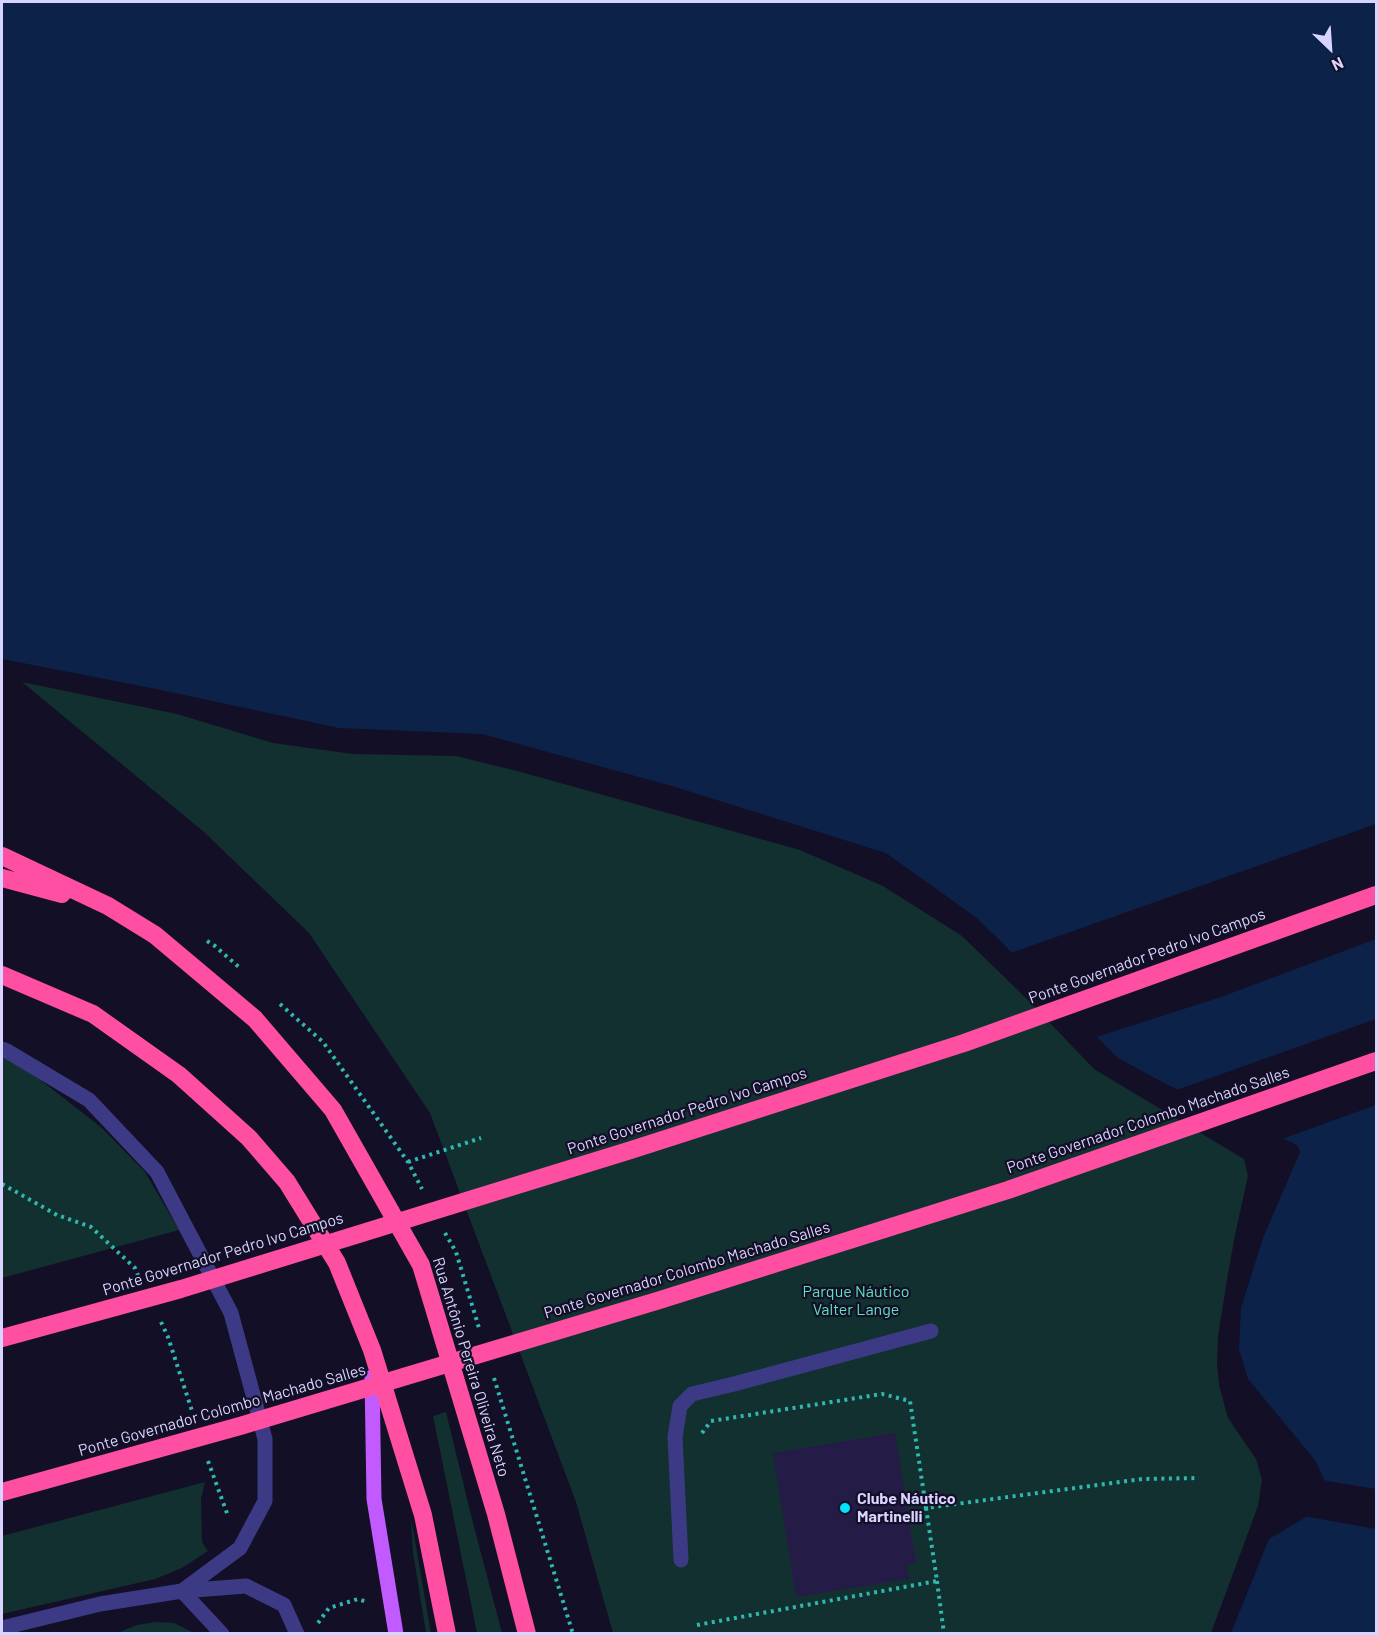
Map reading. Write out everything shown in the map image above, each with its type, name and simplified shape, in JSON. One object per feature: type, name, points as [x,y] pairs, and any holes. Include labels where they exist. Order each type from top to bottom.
[{"type":"highway","points":[[2,856],[108,906]]},
{"type":"highway","points":[[2,878],[108,906]]},
{"type":"highway","name":"Ponte Governador Pedro Ivo Campos","points":[[2,1338],[181,1289],[642,1147],[953,1047],[1377,895]]},
{"type":"highway","name":"Rua Antônio Pereira Oliveira Neto","points":[[108,906],[155,935],[255,1019],[333,1110],[422,1265],[496,1514],[527,1634]]},
{"type":"highway","points":[[2,975],[93,1014],[179,1075],[249,1138],[287,1182],[337,1263],[372,1350],[423,1515],[447,1634]]},
{"type":"highway","name":"Ponte Governador Colombo Machado Salles","points":[[2,1492],[240,1426],[660,1300],[1008,1190],[1377,1061]]},
{"type":"main road","points":[[372,1350],[374,1499],[396,1634]]},
{"type":"lane","points":[[2,1049],[89,1100],[157,1172],[231,1313],[265,1439],[265,1501],[240,1548],[183,1591]]},
{"type":"lane","points":[[681,1560],[675,1437],[680,1406],[692,1394],[931,1332]]},
{"type":"lane","points":[[2,1628],[100,1604],[183,1591],[246,1586],[284,1605],[297,1634]]},
{"type":"lane","points":[[183,1591],[222,1634]]},
{"type":"path","points":[[408,1162],[481,1138]]},
{"type":"path","points":[[2,1184],[57,1215],[91,1227],[135,1268],[139,1278]]},
{"type":"path","points":[[158,1317],[168,1337],[195,1423]]},
{"type":"path","points":[[677,1468],[711,1421],[882,1394],[910,1401],[944,1634]]},
{"type":"path","points":[[206,1456],[240,1548]]},
{"type":"path","points":[[926,1508],[1142,1479],[1199,1478]]},
{"type":"path","points":[[697,1625],[937,1581]]},
{"type":"path","points":[[317,1623],[329,1608],[358,1599],[391,1608]]},
{"type":"green space","name":"Parque Náutico Valter Lange","points":[[22,682],[177,714],[273,743],[353,754],[456,756],[800,850],[883,886],[962,936],[1094,1069],[1244,1159],[1248,1176],[1228,1274],[1218,1336],[1217,1363],[1219,1385],[1228,1418],[1256,1459],[1262,1480],[1258,1506],[1211,1633],[613,1633],[576,1502],[430,1113],[309,933],[204,832]]},
{"type":"green space","points":[[2,1057],[15,1060],[102,1128],[145,1172],[179,1230],[2,1278]]},
{"type":"green space","points":[[446,1412],[502,1633],[477,1633],[433,1416]]},
{"type":"green space","points":[[205,1482],[201,1499],[202,1542],[208,1551],[182,1568],[155,1579],[2,1614],[2,1536]]},
{"type":"green space","points":[[411,1518],[431,1633],[426,1633],[413,1553]]},
{"type":"green space","points":[[155,1622],[174,1623],[194,1633],[117,1633],[137,1625]]},
{"type":"water","points":[[2,2],[1376,2],[1376,1633],[1231,1633],[1269,1539],[1308,1516],[1327,1493],[1325,1481],[1315,1460],[1248,1379],[1239,1349],[1241,1308],[1263,1238],[1300,1152],[1297,1145],[1164,1083],[1118,1058],[977,918],[886,853],[672,786],[482,734],[339,728],[2,659]]},
{"type":"pier","points":[[1376,824],[1376,939],[1221,997],[1093,1038],[1008,954]]},
{"type":"pier","points":[[1376,1019],[1376,1105],[1279,1140],[1174,1091]]},
{"type":"pier","points":[[1322,1480],[1376,1489],[1376,1529],[1303,1516],[1324,1492]]},
{"type":"building","name":"Clube Náutico Martinelli","points":[[895,1433],[916,1563],[907,1565],[909,1579],[796,1597],[773,1453]]},
{"type":"place","name":"Clube Náutico Martinelli","points":[[845,1508]]}]
